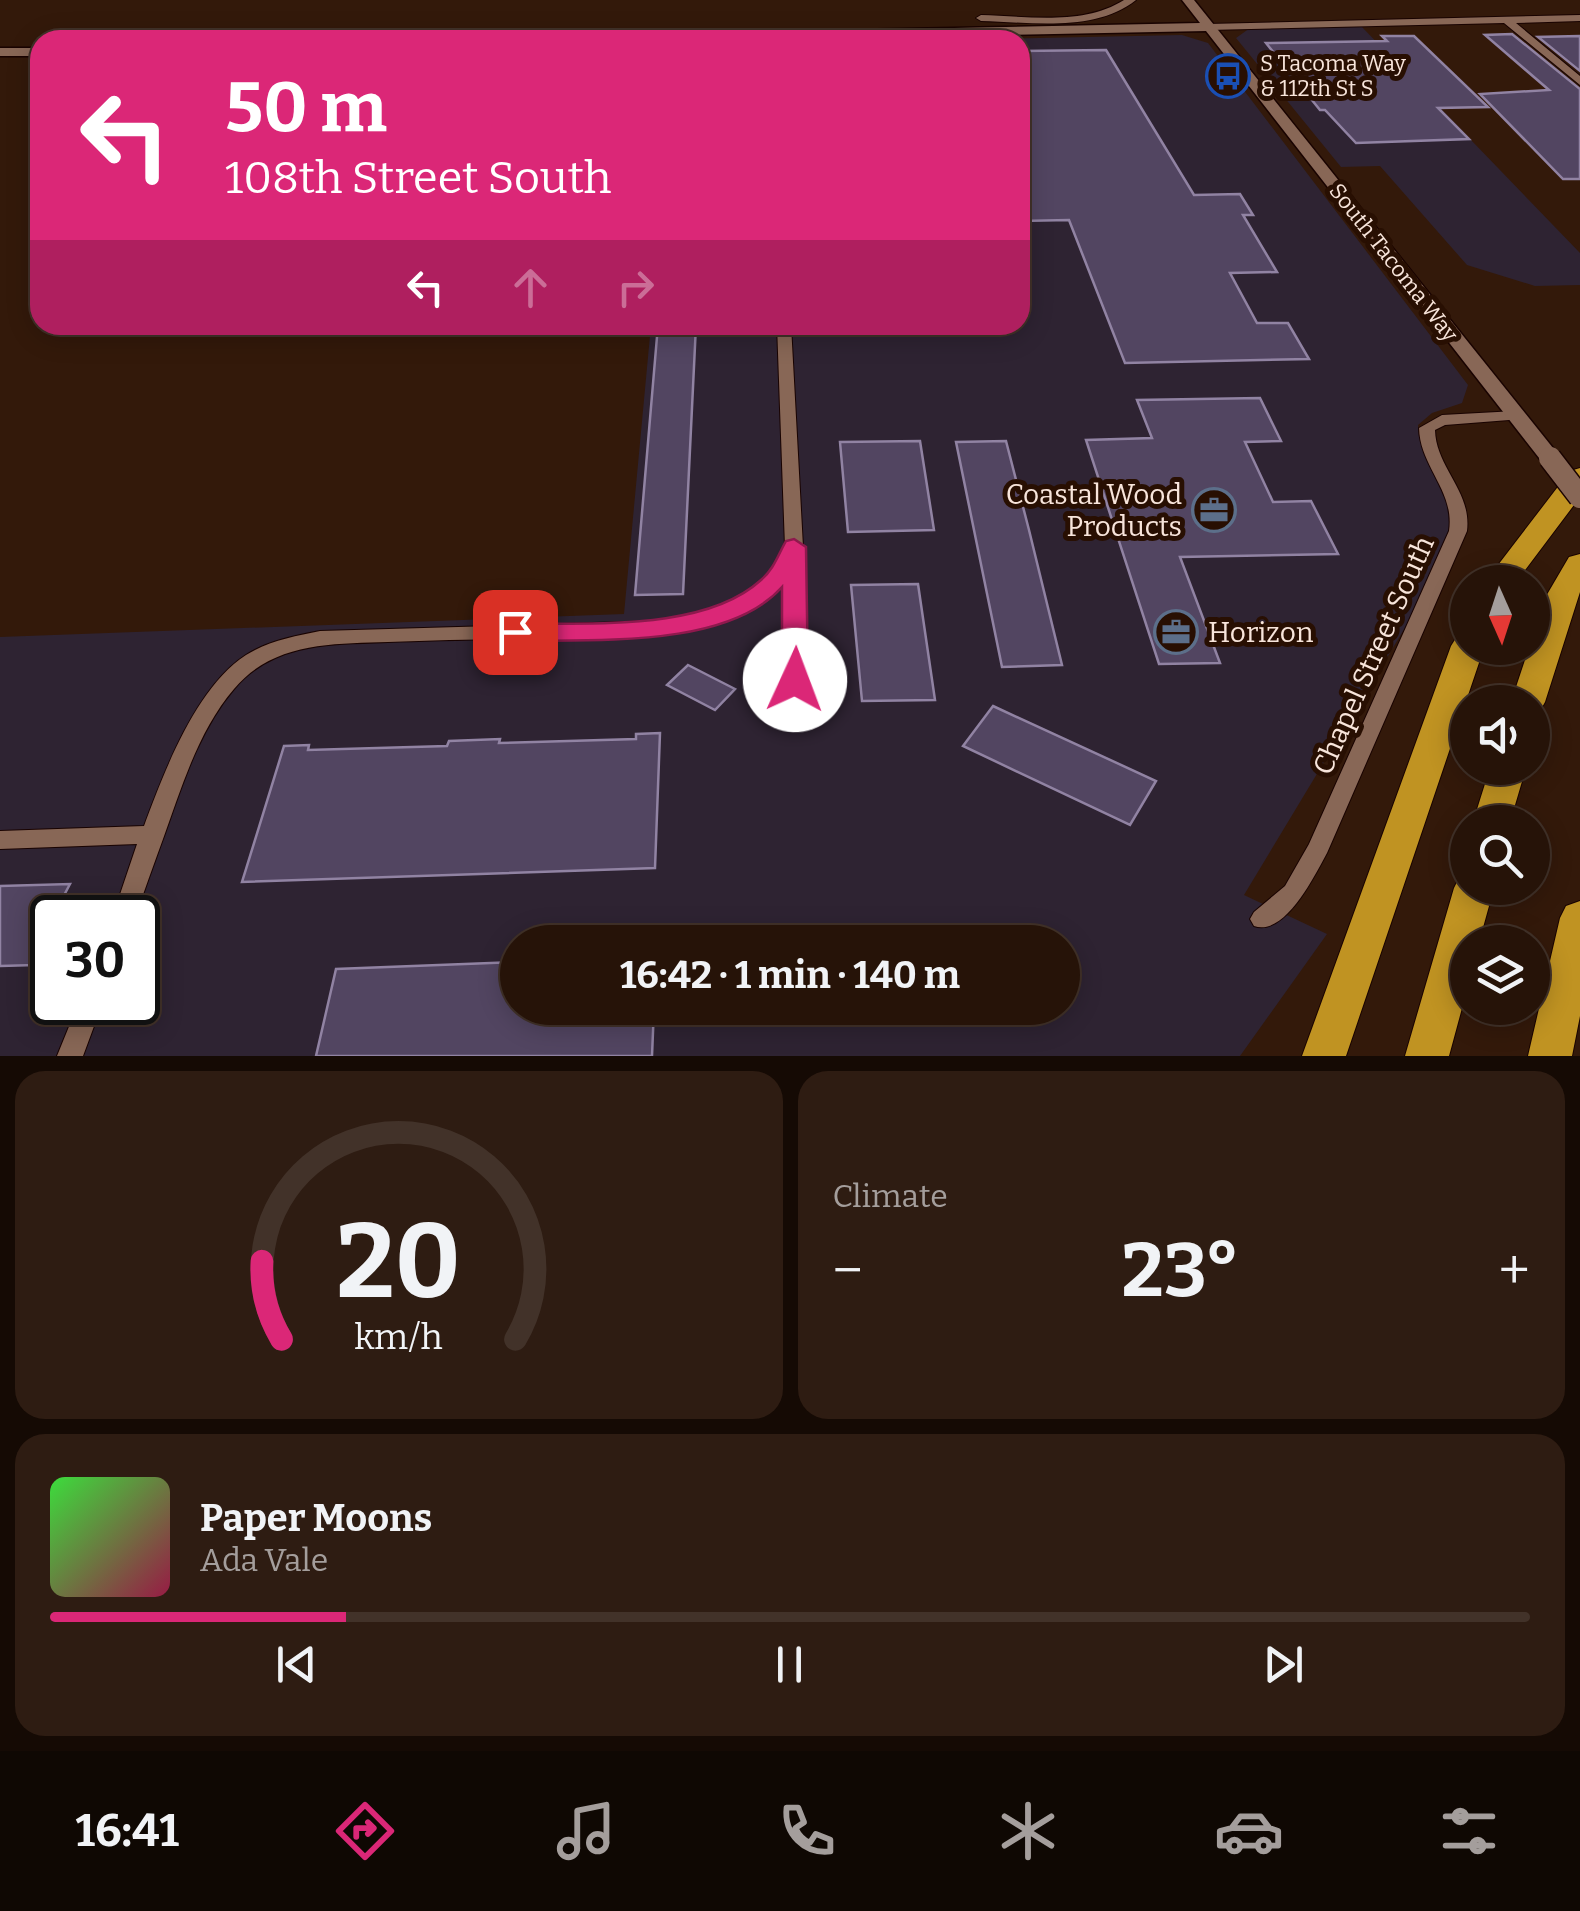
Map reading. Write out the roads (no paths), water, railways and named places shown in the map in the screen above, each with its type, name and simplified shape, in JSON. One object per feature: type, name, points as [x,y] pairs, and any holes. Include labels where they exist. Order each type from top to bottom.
[{"type":"highway","points":[[1513,565],[1580,478]]},
{"type":"highway","points":[[1533,685],[1561,598],[1580,564]]},
{"type":"highway","points":[[1325,1051],[1461,665]]},
{"type":"highway","points":[[1426,1056],[1469,905]]},
{"type":"highway","points":[[1550,1056],[1580,918]]},
{"type":"street","points":[[980,18],[1100,16],[1131,0]]},
{"type":"street","points":[[1155,28],[1186,0]]},
{"type":"street","name":"South Tacoma Way","points":[[1186,0],[1580,497]]},
{"type":"street","points":[[1030,31],[1580,18]]},
{"type":"street","points":[[1506,19],[1580,82]]},
{"type":"street","points":[[0,52],[30,52]]},
{"type":"street","points":[[784,335],[794,547],[795,680]]},
{"type":"street","name":"Chapel Street South","points":[[1262,920],[1292,893],[1320,848],[1458,531],[1459,506],[1429,448],[1428,428],[1442,420],[1516,416]]},
{"type":"street","points":[[131,895],[202,721],[228,681],[247,664],[274,650],[320,638],[632,630],[698,621],[728,612],[762,593],[782,572],[794,547]]},
{"type":"street","points":[[0,840],[154,835]]},
{"type":"street","points":[[70,1056],[81,1025]]},
{"type":"place","name":"S Tacoma Way & 112th St S","points":[[1228,76]]},
{"type":"place","name":"Coastal Wood Products","points":[[1214,510]]},
{"type":"place","name":"Horizon","points":[[1176,632]]}]
